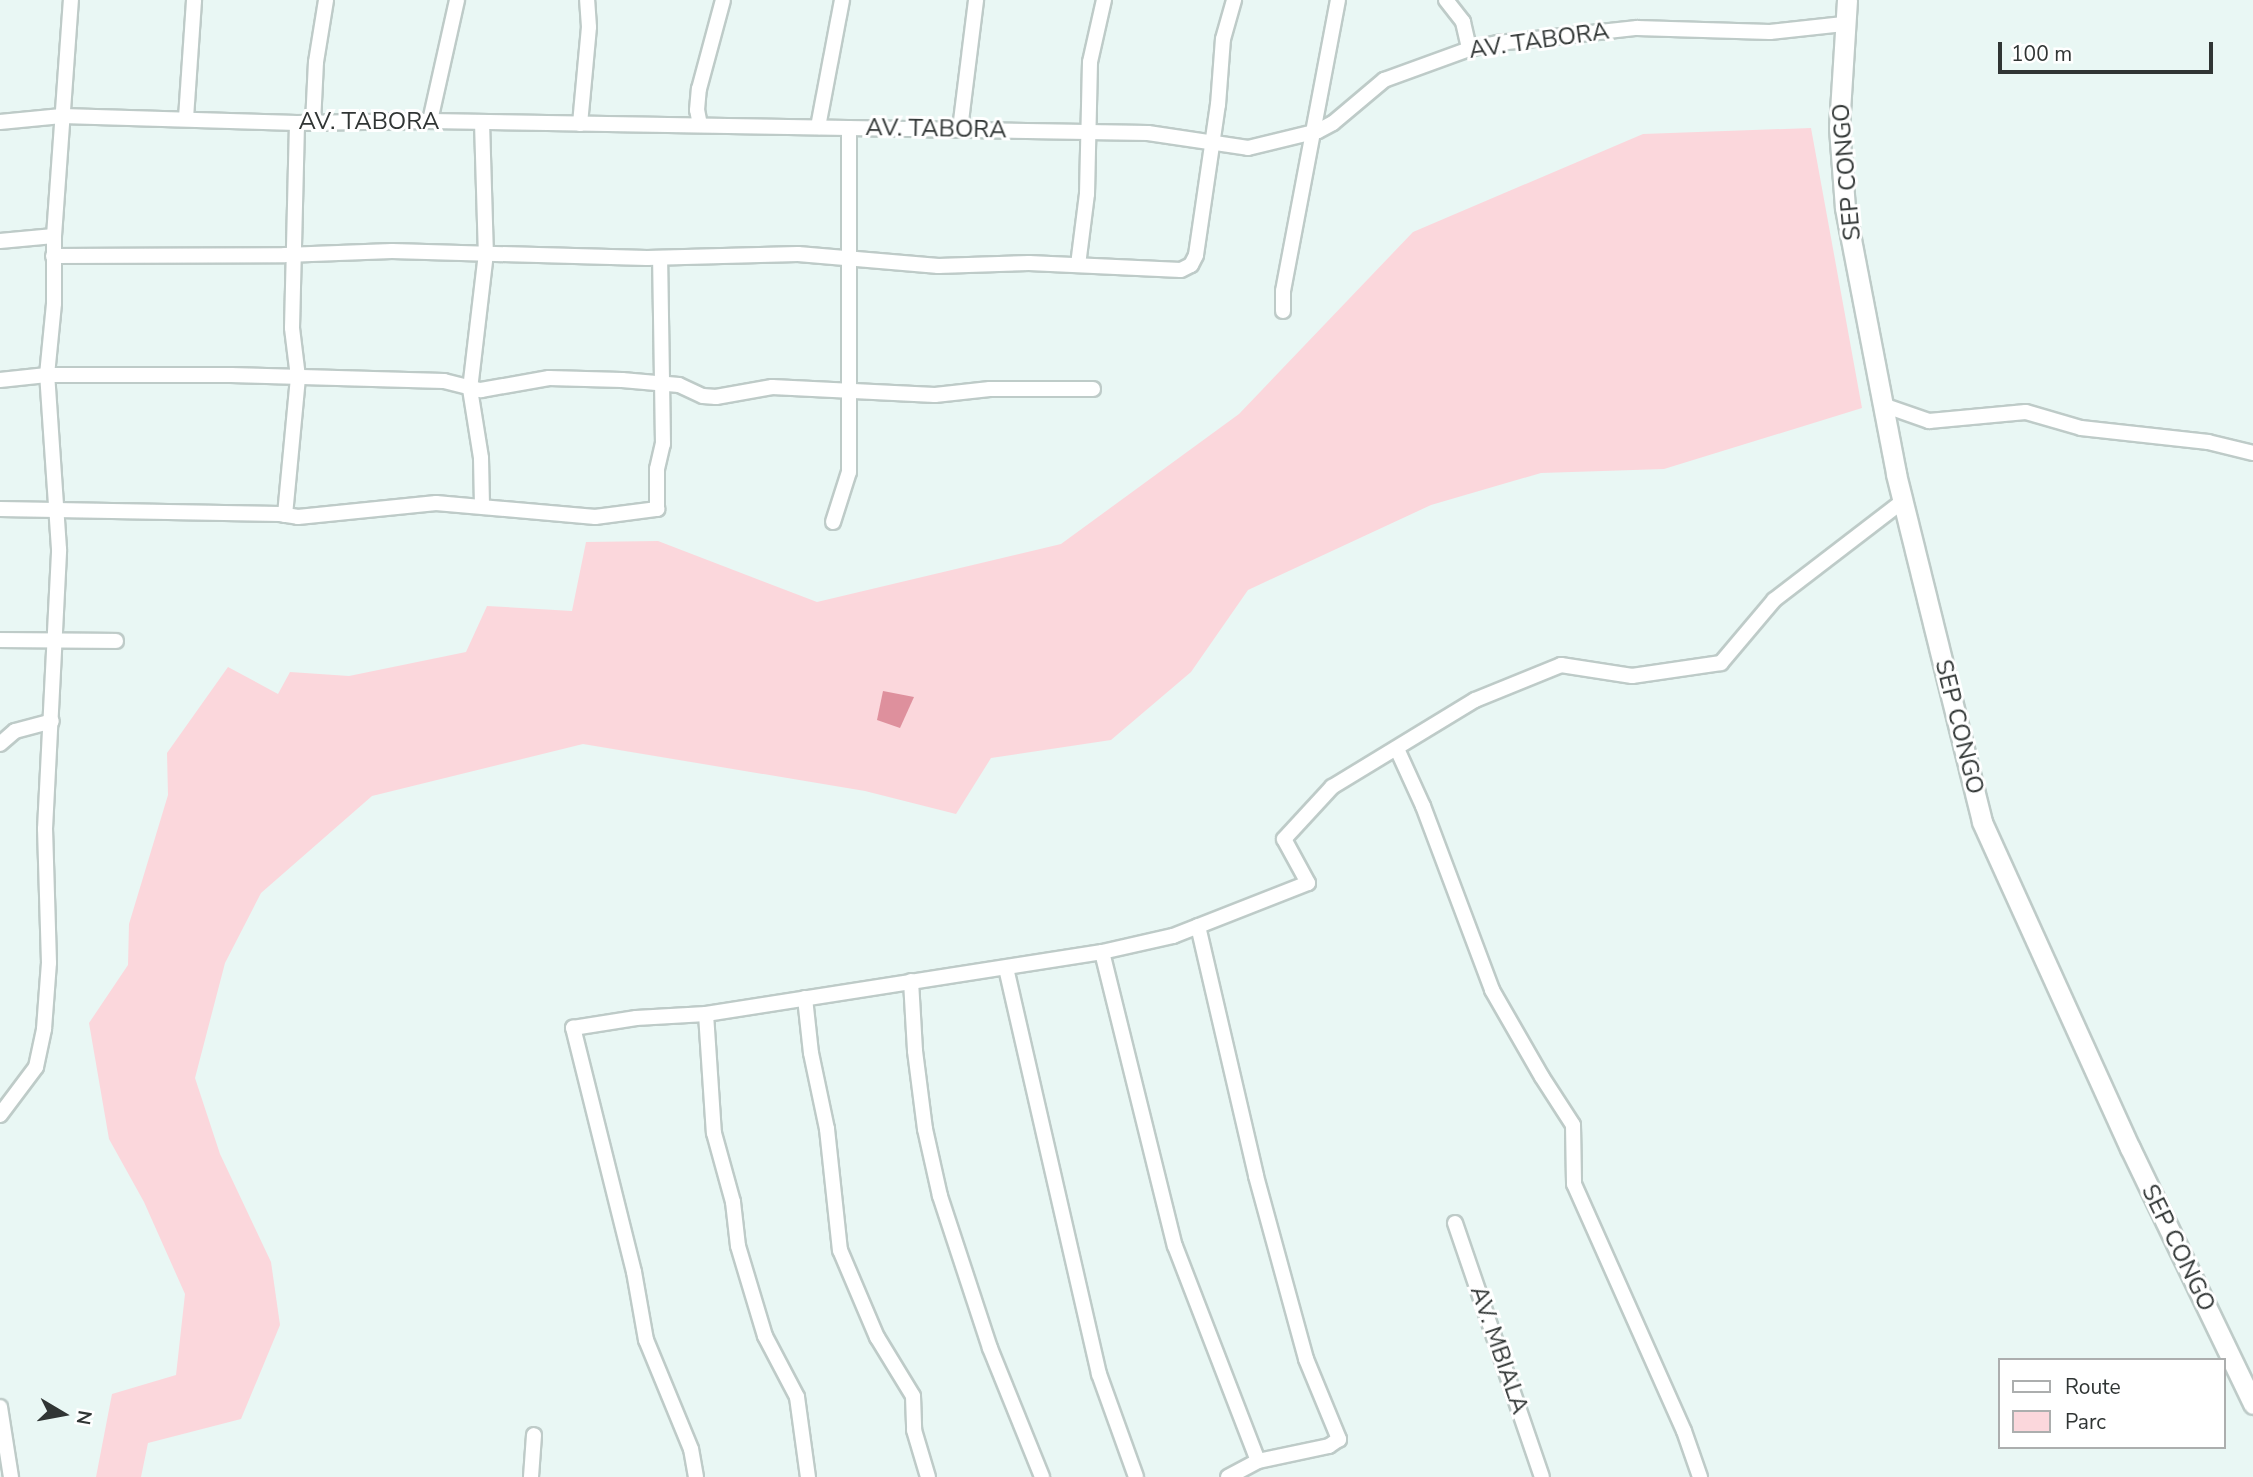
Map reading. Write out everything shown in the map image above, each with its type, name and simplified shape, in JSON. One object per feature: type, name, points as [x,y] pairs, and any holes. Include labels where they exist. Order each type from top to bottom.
[{"type":"street","points":[[0,1115],[36,1067],[44,1029],[49,963],[44,829],[52,721],[53,641],[59,550],[47,375],[54,303],[54,236],[71,0]]},
{"type":"street","points":[[186,118],[194,0]]},
{"type":"street","points":[[313,123],[316,62],[327,0]]},
{"type":"street","points":[[430,121],[457,0]]},
{"type":"street","points":[[580,124],[589,27],[587,0]]},
{"type":"street","points":[[700,125],[697,110],[699,89],[723,0]]},
{"type":"street","points":[[818,127],[842,0]]},
{"type":"street","points":[[960,129],[976,0]]},
{"type":"street","points":[[1078,265],[1087,194],[1090,62],[1104,0]]},
{"type":"street","points":[[53,256],[295,255],[392,251],[660,258],[798,254],[938,266],[1029,262],[1178,271],[1191,265],[1196,255],[1223,39],[1234,0]]},
{"type":"street","points":[[1283,312],[1283,291],[1338,0]]},
{"type":"street","points":[[1446,0],[1463,22],[1469,49]]},
{"type":"street","name":"SEP CONGO","points":[[1847,0],[1839,128],[1845,208],[1903,500],[1982,821],[2119,1124],[2253,1404]]},
{"type":"street","name":"AV. TABORA","points":[[0,122],[62,116],[186,118],[297,124],[430,121],[960,129],[1148,133],[1248,148],[1312,133],[1333,122],[1384,80],[1469,49],[1554,36],[1637,28],[1770,32],[1844,24]]},
{"type":"street","points":[[482,122],[486,253],[470,388],[481,458],[482,506]]},
{"type":"street","points":[[285,515],[298,377],[292,328],[297,124]]},
{"type":"street","points":[[833,522],[849,472],[849,128]]},
{"type":"street","points":[[0,242],[54,236]]},
{"type":"street","points":[[0,509],[325,516],[436,503],[595,517],[657,509],[657,469],[663,444],[660,258]]},
{"type":"street","points":[[0,380],[47,375],[298,377],[444,382],[496,390],[550,378],[661,383],[716,397],[772,387],[935,395],[990,390],[1093,389]]},
{"type":"street","points":[[1883,405],[1929,421],[2026,412],[2081,428],[2208,442],[2253,453]]},
{"type":"street","points":[[696,1477],[691,1449],[646,1340],[634,1272],[573,1028],[636,1018],[706,1014],[1102,952],[1173,936],[1308,883],[1284,839],[1332,787],[1475,700],[1561,665],[1632,676],[1721,663],[1774,600],[1903,500]]},
{"type":"street","points":[[0,640],[116,641]]},
{"type":"street","points":[[0,744],[15,731],[52,721]]},
{"type":"street","points":[[1397,749],[1423,806],[1492,990],[1530,1058],[1573,1125],[1574,1184],[1684,1431],[1700,1477]]},
{"type":"street","points":[[1198,926],[1256,1175],[1306,1359],[1339,1439],[1329,1446],[1258,1461],[1228,1477]]},
{"type":"street","points":[[1102,952],[1175,1246],[1258,1461]]},
{"type":"street","points":[[1006,968],[1099,1374],[1136,1477]]},
{"type":"street","points":[[911,981],[915,1051],[925,1129],[940,1196],[990,1348],[1042,1477]]},
{"type":"street","points":[[805,998],[811,1053],[827,1129],[840,1250],[877,1337],[913,1396],[914,1430],[928,1477]]},
{"type":"street","points":[[706,1014],[714,1133],[733,1202],[738,1245],[765,1336],[797,1397],[808,1477]]},
{"type":"street","name":"AV. MBIALA","points":[[1455,1223],[1542,1477]]},
{"type":"street","points":[[0,1407],[11,1477]]},
{"type":"street","points":[[531,1477],[534,1435]]},
{"type":"green space","points":[[1811,128],[1862,408],[1664,469],[1541,473],[1431,505],[1248,590],[1191,672],[1111,740],[991,758],[956,814],[865,791],[583,744],[372,796],[261,893],[225,963],[195,1078],[220,1154],[271,1262],[280,1325],[241,1419],[148,1443],[141,1477],[96,1477],[112,1394],[176,1375],[185,1294],[144,1202],[109,1139],[89,1023],[128,965],[129,924],[168,795],[167,753],[228,667],[278,694],[290,672],[349,676],[466,652],[487,606],[572,611],[586,542],[658,541],[817,602],[1061,544],[1239,414],[1413,232],[1643,134]]},
{"type":"shaded area","points":[[883,691],[914,697],[900,728],[877,720]]}]
